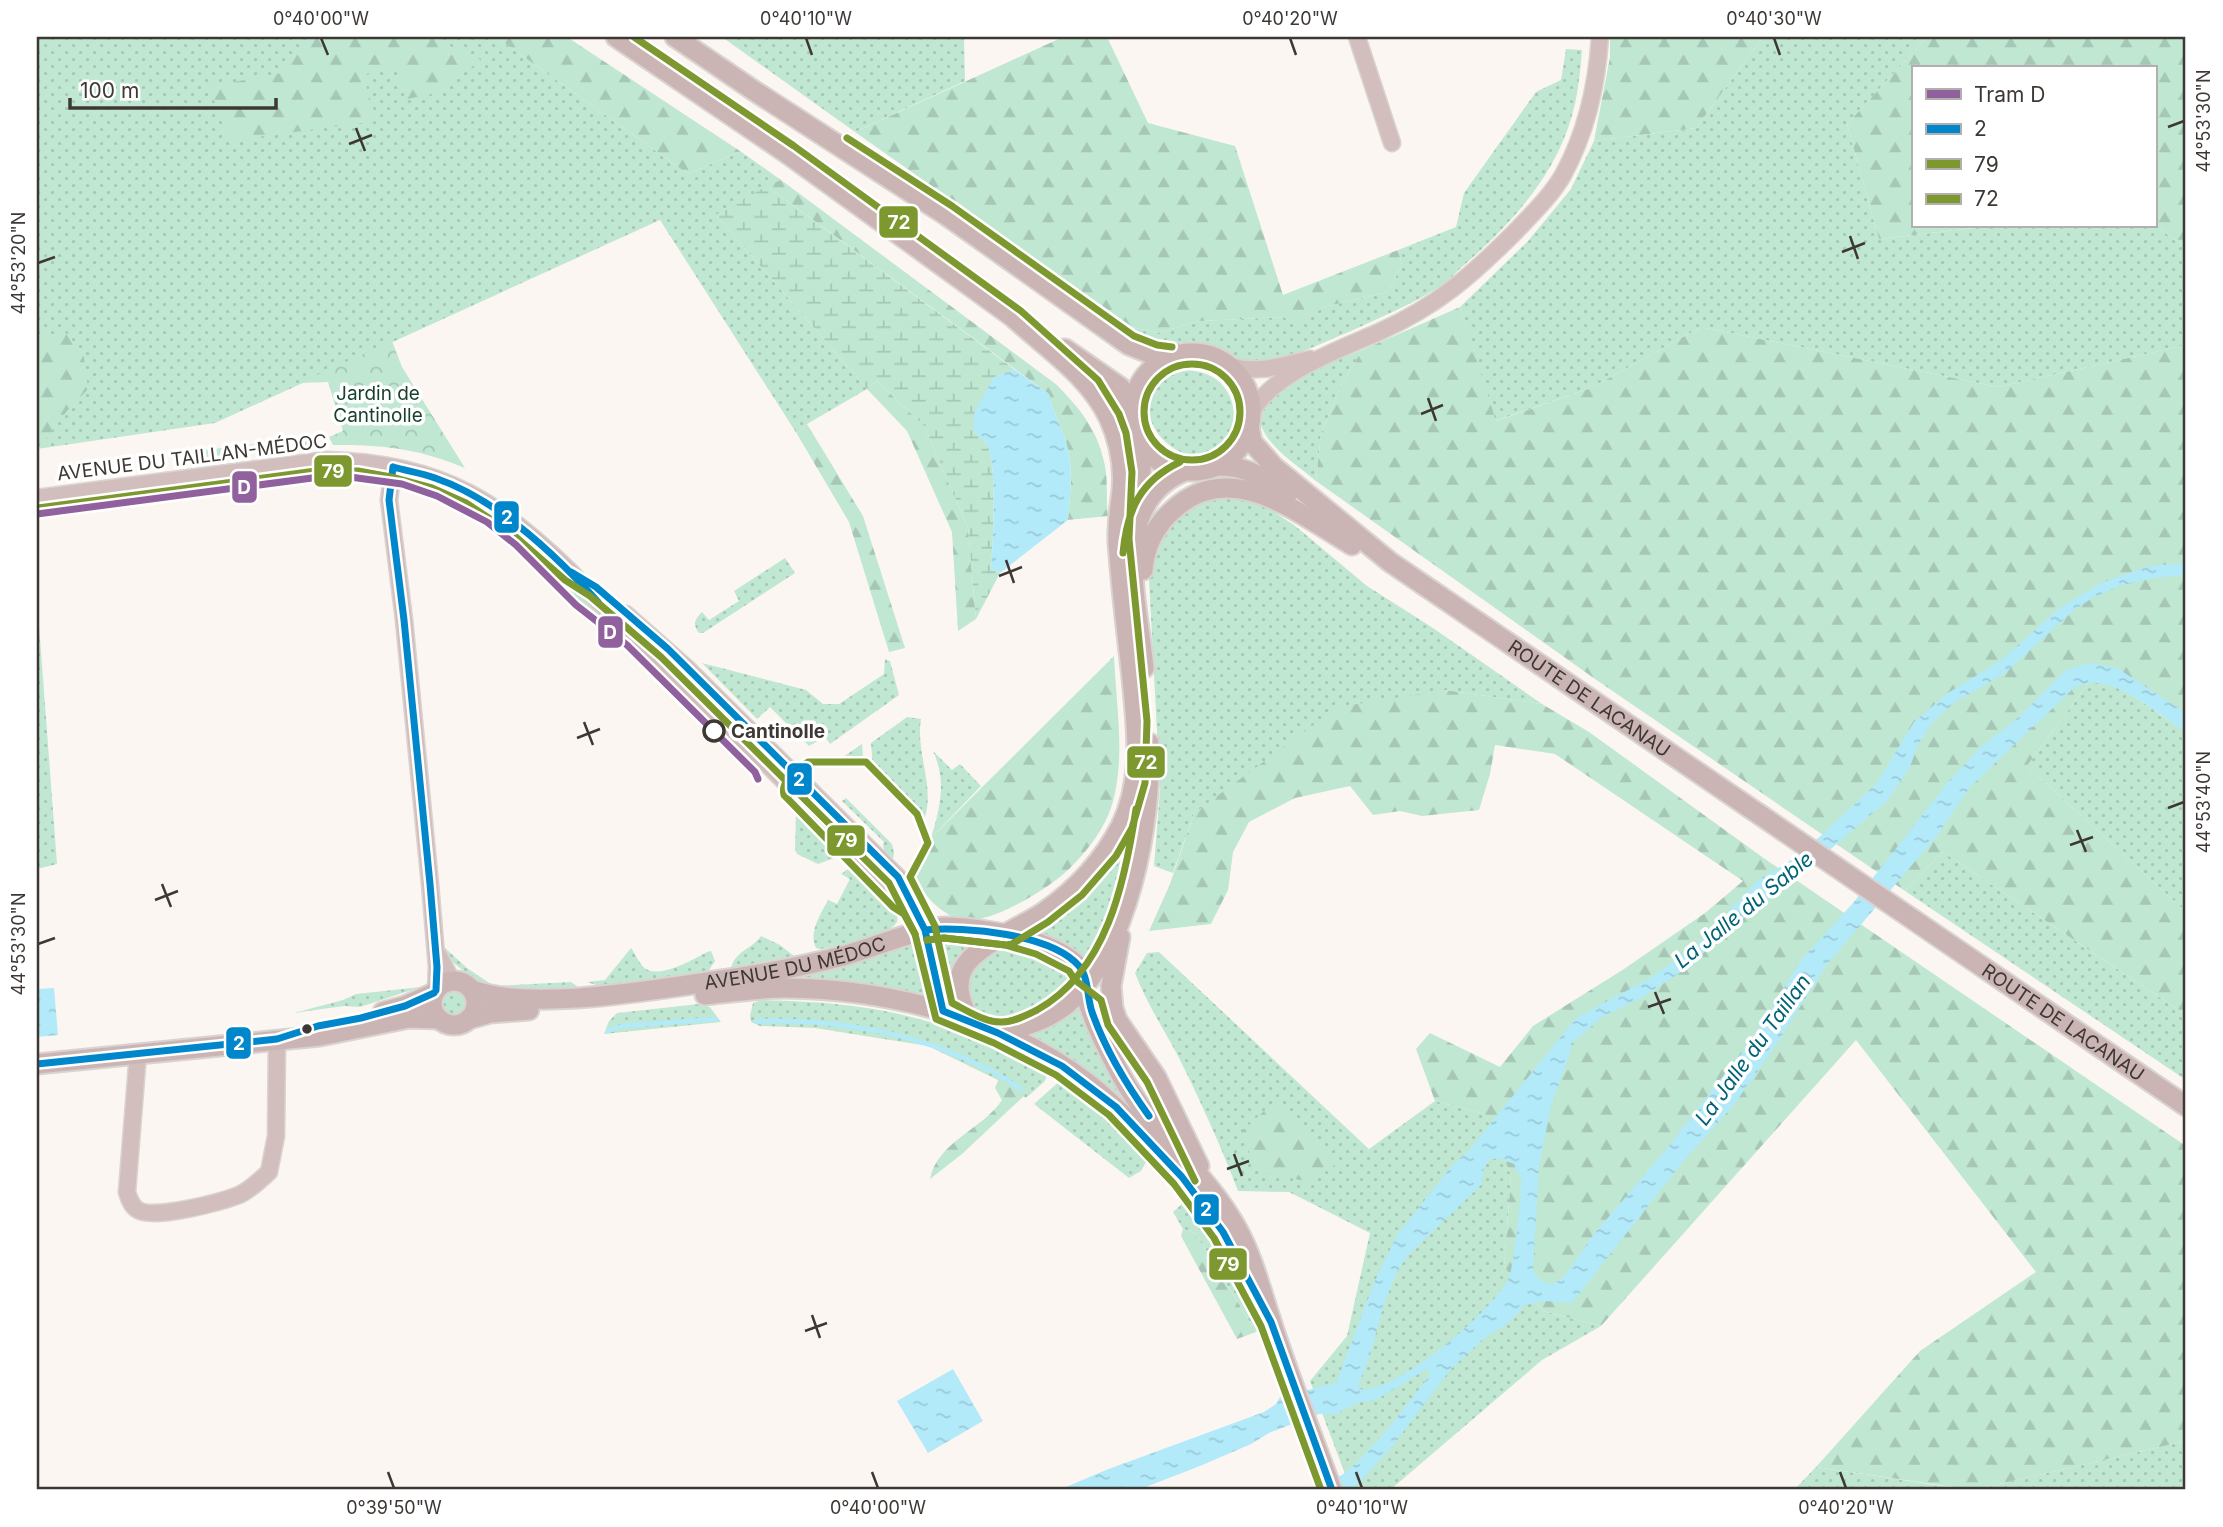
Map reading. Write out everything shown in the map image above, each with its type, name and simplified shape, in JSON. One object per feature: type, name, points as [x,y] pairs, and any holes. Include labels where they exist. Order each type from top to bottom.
[{"type":"main road","points":[[616,37],[788,154],[1014,320],[1080,376],[1096,395],[1109,418],[1121,456],[1122,490],[1117,519],[1120,574],[1136,722],[1135,781],[1122,824],[1108,849],[1076,887],[1043,913],[973,957],[962,971],[959,992],[968,1020]]},
{"type":"main road","points":[[675,37],[946,215],[1129,345],[1142,352],[1171,357]]},
{"type":"main road","points":[[1014,320],[1058,344],[1110,379],[1120,387],[1133,407]]},
{"type":"main road","points":[[1191,353],[1210,356],[1228,366],[1240,379],[1248,395],[1250,419],[1242,443],[1230,457],[1200,471],[1185,471],[1168,466],[1152,456],[1141,442],[1134,425],[1133,407],[1145,376],[1171,357],[1191,353]]},
{"type":"main road","name":"ROUTE DE LACANAU","points":[[1250,419],[1252,442],[1274,467],[1390,562],[2186,1106]]},
{"type":"main road","points":[[1120,574],[1127,519],[1141,472],[1141,442]]},
{"type":"main road","name":"ROUTE DE LACANAU","points":[[1215,466],[1233,466],[1251,471],[1352,545],[1390,562]]},
{"type":"main road","points":[[1185,471],[1164,481],[1152,494],[1140,518],[1136,534],[1133,569],[1149,734],[1149,794],[1143,838],[1124,908],[1110,994],[1119,1023],[1156,1077],[1211,1190]]},
{"type":"main road","points":[[1141,634],[1143,564],[1153,533],[1163,518],[1177,506],[1204,491],[1242,488],[1274,498],[1352,545]]},
{"type":"main road","points":[[998,1033],[1038,1022],[1068,1003],[1097,969],[1124,908]]},
{"type":"main road","name":"AVENUE DU MÉDOC","points":[[472,990],[489,996],[547,998],[617,994],[680,986],[779,972],[868,950],[925,930],[944,927],[1007,935],[1040,944],[1076,963],[1083,972],[1087,998],[1105,1043],[1131,1091],[1171,1145],[1211,1190],[1243,1241],[1329,1483]]},
{"type":"main road","points":[[37,1064],[320,1036],[409,1018],[438,1019],[451,1025],[459,1025],[473,1014],[476,1002],[467,985],[440,988],[405,1006],[362,1018],[312,1027],[277,1039]]},
{"type":"main road","points":[[438,1019],[432,1007],[440,988]]},
{"type":"main road","name":"AVENUE DU MÉDOC","points":[[469,1019],[512,1010],[564,1009],[782,988],[884,997],[968,1020],[1062,1066],[1116,1107],[1182,1177],[1223,1232],[1271,1322]]},
{"type":"street","points":[[1357,37],[1392,143]]},
{"type":"street","points":[[1250,419],[1266,392],[1319,357],[1413,315],[1450,293],[1537,209],[1562,176],[1578,140],[1595,83],[1600,37]]},
{"type":"street","points":[[1228,366],[1244,370],[1263,370],[1319,357]]},
{"type":"street","name":"AVENUE DU TAILLAN-MÉDOC","points":[[37,498],[315,460],[359,461],[393,467],[436,478],[471,494],[509,518],[571,572],[589,593],[673,670],[901,900],[912,906],[925,930],[943,1011]]},
{"type":"street","points":[[393,467],[389,500],[403,608],[440,988]]},
{"type":"street","points":[[138,1053],[127,1192],[130,1202],[138,1211],[151,1213],[191,1209],[240,1194],[269,1172],[276,1136],[277,1039]]},
{"type":"green space","points":[[37,37],[496,37],[688,174],[740,151],[781,180],[716,215],[867,389],[807,424],[797,434],[660,220],[215,423],[37,449]]},
{"type":"green space","points":[[312,37],[430,37],[481,60],[437,93],[407,99],[395,67],[363,75],[377,121],[229,141],[209,87],[281,73]]},
{"type":"green space","points":[[496,37],[567,37],[740,151],[688,174]]},
{"type":"green space","points":[[722,37],[964,37],[965,81],[855,132]]},
{"type":"green space","points":[[1063,37],[1107,37],[1148,123],[1235,146],[1283,295],[1398,250],[1402,265],[1388,292],[1324,307],[1296,326],[1284,317],[1200,321],[1157,333],[1132,327],[855,132]]},
{"type":"green space","points":[[1610,37],[1763,37],[1696,128],[1594,141],[1610,57]]},
{"type":"green space","points":[[1763,37],[1927,37],[1847,124],[1879,239],[1975,228],[2156,227],[2186,247],[2186,345],[1998,387],[1701,327],[1591,388],[1495,421],[1460,307],[1528,241],[1571,189],[1594,141],[1696,128]]},
{"type":"green space","points":[[1927,37],[2186,37],[2186,247],[2156,227],[2156,66],[1912,66],[1912,228],[1974,228],[1879,239],[1847,124]]},
{"type":"green space","points":[[1566,49],[1582,50],[1579,80],[1568,128],[1550,168],[1510,221],[1442,285],[1428,294],[1302,352],[1264,362],[1247,363],[1211,346],[1194,342],[1151,342],[1132,327],[1157,333],[1200,321],[1284,317],[1296,325],[1324,307],[1388,292],[1402,265],[1398,250],[1456,227],[1464,193],[1536,92],[1561,80]]},
{"type":"green space","points":[[781,180],[1057,385],[1081,412],[1098,442],[1106,472],[1108,516],[1068,520],[1070,461],[1049,394],[767,186]]},
{"type":"green space","points":[[767,186],[1014,369],[993,378],[974,432],[986,443],[990,452],[994,503],[991,568],[1000,573],[976,619],[968,528],[924,426],[877,381],[867,389],[716,215]]},
{"type":"green space","points":[[1460,307],[1496,421],[1591,388],[1701,327],[1998,387],[2186,345],[2186,732],[2127,692],[2102,682],[2090,681],[2027,766],[2186,912],[2186,1015],[1943,852],[1905,891],[1595,679],[1316,481],[1321,434],[1341,385],[1362,350]]},
{"type":"green space","points":[[65,332],[84,357],[88,389],[45,440],[37,442],[37,339]]},
{"type":"green space","name":"Jardin de Cantinolle","points":[[392,341],[402,367],[465,468],[432,456],[400,449],[333,445],[329,437],[343,431],[328,382],[299,383]]},
{"type":"green space","points":[[1362,350],[1341,385],[1321,434],[1316,481],[1286,457],[1266,436],[1261,415],[1268,402],[1297,380]]},
{"type":"green space","points":[[1187,370],[1217,380],[1228,393],[1233,409],[1230,434],[1225,442],[1208,454],[1190,455],[1172,447],[1158,433],[1149,416],[1150,398],[1161,381]]},
{"type":"green space","points":[[877,381],[924,426],[968,528],[976,619],[958,631],[952,532],[907,431],[867,389]]},
{"type":"green space","points":[[807,424],[863,516],[905,648],[889,652],[849,522],[797,434]]},
{"type":"green space","points":[[307,438],[309,446],[187,463],[183,456],[196,451]]},
{"type":"green space","points":[[317,470],[354,471],[353,480],[318,479],[37,517],[37,507]]},
{"type":"green space","points":[[426,485],[456,497],[511,531],[632,641],[630,643],[579,602],[574,607],[522,556],[487,527],[423,494]]},
{"type":"green space","points":[[1217,496],[1242,496],[1263,505],[1294,525],[1367,586],[1542,704],[1445,690],[1194,813],[1173,873],[1154,866],[1160,790],[1149,579],[1160,537],[1194,504]]},
{"type":"green space","points":[[785,558],[795,573],[703,633],[699,633],[695,622],[702,612],[709,620],[739,601],[734,591]]},
{"type":"green space","points":[[37,598],[57,864],[37,869]]},
{"type":"green space","points":[[1114,656],[1119,731],[1118,769],[1112,805],[1095,838],[1062,875],[1035,895],[1001,912],[970,920],[958,919],[939,908],[916,880],[921,858],[931,838]]},
{"type":"green space","points":[[885,659],[890,661],[899,695],[830,744],[825,737],[809,746],[770,707],[757,719],[702,663],[806,690],[823,704],[839,704],[884,674]]},
{"type":"green space","points":[[2090,681],[2102,682],[2127,692],[2186,732],[2186,912],[2027,766]]},
{"type":"green space","points":[[1445,690],[1542,704],[1589,732],[1765,859],[2186,1146],[2186,1441],[1973,1490],[1816,1467],[1920,1351],[2036,1272],[1856,1040],[1601,1326],[1543,1311],[1504,1267],[1511,1175],[1485,1114],[1435,1101],[1416,1049],[1430,1033],[1500,1067],[1533,1026],[1624,969],[1705,913],[1743,881],[1555,754],[1495,745],[1479,810],[1422,816],[1400,811],[1373,815],[1350,786],[1295,798],[1249,822],[1233,852],[1228,890],[1211,924],[1149,931],[1170,884],[1194,813],[1338,707]]},
{"type":"green space","points":[[907,717],[921,719],[921,746],[928,799],[922,825],[906,809],[909,805],[873,769],[871,743]]},
{"type":"green space","points":[[862,744],[864,768],[855,764],[833,764]]},
{"type":"green space","points":[[933,751],[952,770],[960,764],[981,786],[931,838],[941,795],[940,773]]},
{"type":"green space","points":[[846,798],[892,844],[893,859],[885,853],[884,842],[842,801]]},
{"type":"green space","points":[[1141,800],[1127,870],[1093,962],[1035,932],[1072,906],[1101,876],[1123,841]]},
{"type":"green space","points":[[796,813],[811,826],[817,821],[845,848],[840,856],[818,864],[797,854]]},
{"type":"green space","points":[[1943,852],[2186,1015],[2186,1080],[1905,891]]},
{"type":"green space","points":[[851,867],[867,870],[899,903],[897,922],[873,937],[816,948],[814,929],[819,917],[828,900],[837,904],[850,879],[841,874]]},
{"type":"green space","points":[[761,936],[780,945],[794,956],[731,968],[736,957]]},
{"type":"green space","points":[[936,937],[984,937],[952,997],[949,997]]},
{"type":"green space","points":[[920,942],[930,988],[921,996],[779,979],[871,958]]},
{"type":"green space","points":[[444,947],[467,968],[494,986],[571,982],[584,991],[521,992],[481,985],[450,960]]},
{"type":"green space","points":[[631,948],[643,966],[654,972],[678,966],[711,951],[715,961],[707,973],[605,988],[587,982],[605,980]]},
{"type":"green space","points":[[1024,948],[1048,955],[1068,967],[1074,979],[1055,1002],[1023,1018],[994,1019],[980,1014],[971,1005],[967,994],[968,982],[974,970],[986,958],[1003,949]]},
{"type":"green space","points":[[1159,952],[1369,1149],[1435,1101],[1485,1114],[1511,1175],[1504,1267],[1543,1311],[1601,1326],[1542,1360],[1390,1490],[1351,1490],[1310,1381],[1347,1336],[1370,1233],[1289,1192],[1238,1191],[1194,1089],[1135,973],[1147,953]]},
{"type":"green space","points":[[453,986],[465,991],[470,1003],[465,1015],[453,1020],[441,1015],[436,1003],[441,991]]},
{"type":"green space","points":[[421,987],[360,1007],[344,1006],[294,1013],[356,994]]},
{"type":"green space","points":[[762,1000],[842,1005],[928,1021],[1001,1047],[1047,1068],[1049,1072],[1044,1082],[1026,1098],[1000,1081],[928,1046],[815,1028],[760,1026],[751,1022],[750,1016],[753,1003]]},
{"type":"green space","points":[[1083,1001],[1153,1128],[1075,1062],[1029,1036],[1058,1022]]},
{"type":"green space","points":[[699,1004],[710,1007],[721,1022],[604,1034],[609,1021],[617,1013]]},
{"type":"green space","points":[[999,1078],[1025,1095],[962,1154],[930,1179],[934,1166],[951,1145],[984,1119],[1002,1100],[995,1088]]},
{"type":"green space","points":[[1067,1078],[1107,1110],[1150,1155],[1141,1171],[1129,1178],[1034,1104],[1062,1079]]},
{"type":"green space","points":[[1274,1102],[1341,1161],[1310,1182],[1257,1171],[1241,1132]]},
{"type":"green space","points":[[1185,1201],[1244,1292],[1262,1330],[1256,1332],[1195,1233],[1183,1229],[1173,1212]]},
{"type":"green space","points":[[1183,1229],[1195,1233],[1256,1332],[1237,1339],[1181,1236]]},
{"type":"green space","points":[[2186,1441],[2186,1490],[1973,1490]]},
{"type":"green space","points":[[1816,1467],[1969,1490],[1794,1490]]},
{"type":"water","points":[[1014,369],[1049,394],[1068,451],[1071,471],[1068,520],[1000,573],[991,568],[994,503],[990,452],[986,443],[974,432],[974,414],[993,378]]},
{"type":"water","points":[[2186,563],[2186,575],[2153,578],[2119,586],[2074,610],[2005,673],[1954,703],[1933,722],[1919,743],[1909,769],[1886,802],[1684,970],[1641,998],[1602,1017],[1571,1044],[1571,1051],[1551,1106],[1539,1167],[1533,1270],[1542,1281],[1549,1284],[1563,1278],[1594,1234],[1665,1151],[1745,1050],[1802,959],[1853,903],[1949,781],[1980,748],[2019,717],[2066,670],[2089,663],[2117,668],[2186,713],[2186,732],[2132,695],[2101,683],[2087,683],[2074,688],[1970,787],[1936,837],[1828,963],[1733,1106],[1680,1165],[1572,1303],[1545,1301],[1525,1305],[1508,1323],[1482,1340],[1450,1370],[1394,1444],[1350,1490],[1307,1490],[1342,1475],[1352,1467],[1384,1434],[1427,1379],[1430,1373],[1427,1369],[1376,1400],[1357,1403],[1336,1414],[1319,1414],[1138,1490],[1059,1490],[1264,1412],[1276,1404],[1280,1397],[1336,1383],[1375,1281],[1397,1235],[1576,1018],[1652,977],[1699,943],[1758,880],[1787,863],[1823,834],[1877,783],[1914,722],[1948,693],[2000,661],[2060,608],[2101,583],[2150,566]],"holes":[[[1499,1158],[1514,1164],[1521,1178],[1521,1186],[1515,1247],[1508,1280],[1483,1311],[1441,1349],[1395,1379],[1375,1388],[1359,1389],[1383,1307],[1396,1274],[1407,1256],[1481,1185],[1484,1168],[1489,1160]]]},
{"type":"water","points":[[54,988],[58,1035],[37,1037],[37,989]]},
{"type":"water","points":[[953,1369],[983,1421],[928,1453],[897,1401]]},
{"type":"waterway","points":[[608,1031],[622,1026],[716,1019]]},
{"type":"waterway","points":[[756,1021],[826,1023],[894,1035],[959,1056],[1021,1089]]},
{"type":"tram line","name":"D","points":[[37,514],[335,475],[402,484],[437,496],[487,522],[516,545],[576,605],[627,645],[755,772],[758,779]]},
{"type":"transit line","name":"72","points":[[634,37],[794,146],[1021,311],[1098,380],[1119,414],[1126,433],[1132,472],[1129,539],[1147,721],[1145,783],[1132,828],[1116,856],[1082,895],[1048,922],[1012,944],[944,938],[927,940]]},
{"type":"transit line","name":"72","points":[[847,138],[952,206],[1134,336],[1157,345],[1172,347]]},
{"type":"transit line","name":"72","points":[[1192,364],[1210,368],[1226,378],[1236,394],[1240,412],[1236,430],[1226,446],[1210,456],[1192,460],[1174,456],[1158,446],[1148,430],[1144,412],[1148,394],[1158,378],[1174,368],[1192,364]]},
{"type":"transit line","name":"72","points":[[1123,553],[1128,523],[1138,498],[1155,478],[1180,462]]},
{"type":"transit line","name":"2","points":[[393,467],[430,476],[481,499],[544,547],[598,602]]},
{"type":"transit line","name":"2","points":[[393,467],[389,500],[404,620],[430,884],[437,967],[436,990]]},
{"type":"transit line","name":"79","points":[[38,508],[316,471],[358,471],[432,488],[466,503],[510,532],[661,657],[889,883],[915,934],[936,1019],[994,1043],[1056,1075],[1109,1115],[1174,1184],[1214,1238],[1261,1326],[1321,1490]]},
{"type":"transit line","name":"2","points":[[571,572],[596,587],[668,649],[898,877],[925,930],[943,1011],[998,1033],[1062,1066],[1116,1107],[1182,1177],[1223,1232],[1271,1322],[1332,1490]]},
{"type":"transit line","name":"72","points":[[915,934],[904,914],[893,907],[784,795],[787,780],[808,762],[866,762],[917,814],[928,843],[910,877],[935,926]]},
{"type":"transit line","name":"72","points":[[935,927],[952,1003],[996,1022],[1016,1020],[1037,1010],[1061,993],[1096,949],[1118,894],[1136,809]]},
{"type":"transit line","name":"2","points":[[925,930],[962,929],[1006,934],[1029,939],[1066,955],[1082,971],[1092,1012],[1103,1039],[1124,1079],[1149,1116]]},
{"type":"transit line","name":"79","points":[[927,940],[944,938],[1005,945],[1036,954],[1069,971],[1075,980],[1101,1000],[1108,1025],[1147,1082],[1195,1181]]},
{"type":"transit line","name":"2","points":[[37,1064],[277,1039],[318,1026],[405,1006],[434,993]]},
{"type":"place","name":"Cantinolle","points":[[714,731]]},
{"type":"water label","name":"La Jalle du Sable","points":[[1744,910]]},
{"type":"water label","name":"La Jalle du Taillan","points":[[1753,1050]]}]
